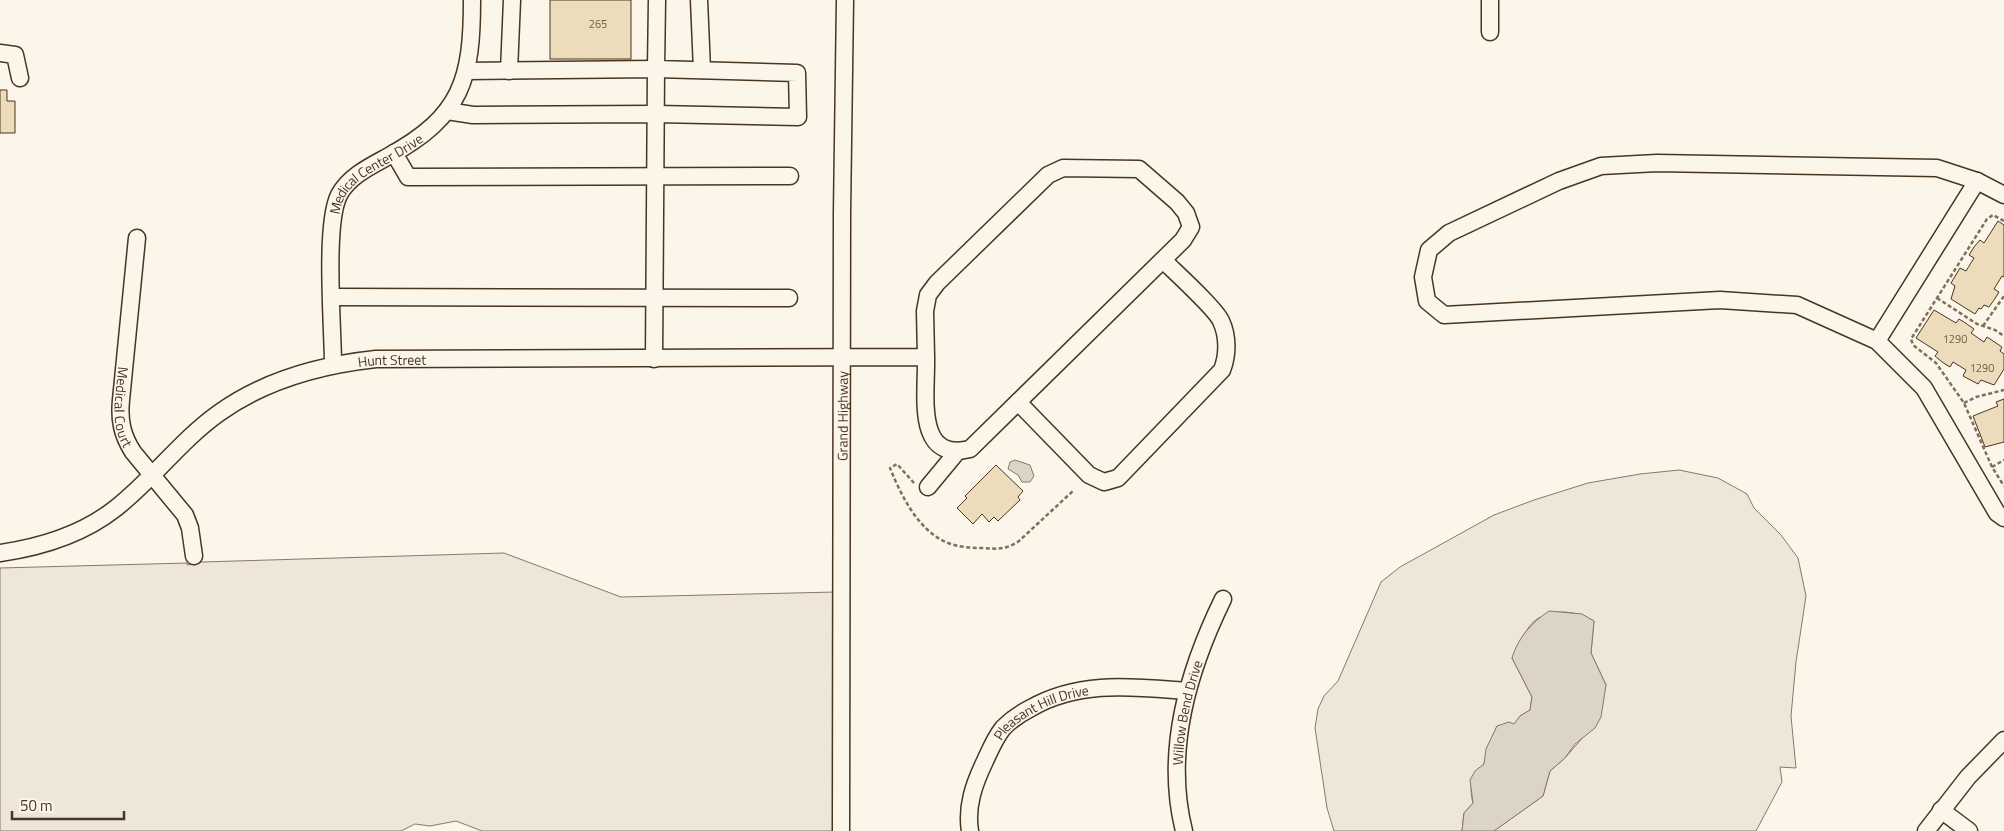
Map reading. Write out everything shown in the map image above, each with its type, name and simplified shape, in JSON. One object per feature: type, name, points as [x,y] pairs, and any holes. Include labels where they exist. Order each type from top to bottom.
[{"type":"street","name":"Medical Center Drive","points":[[333,365],[332,220],[339,194],[357,174],[427,133],[455,98],[467,71],[472,39],[472,0]]},
{"type":"street","points":[[509,71],[512,0]]},
{"type":"street","points":[[654,359],[657,0]]},
{"type":"street","points":[[699,0],[702,70]]},
{"type":"street","name":"Grand Highway","points":[[841,831],[845,0]]},
{"type":"street","points":[[1490,0],[1490,32]]},
{"type":"street","points":[[0,53],[15,55],[20,78]]},
{"type":"street","points":[[446,111],[473,115],[657,114],[798,117],[797,73],[656,69],[467,71]]},
{"type":"street","points":[[394,153],[408,177],[790,176]]},
{"type":"street","points":[[2004,195],[1977,181],[1937,168],[1657,163],[1601,166],[1558,181],[1449,232],[1429,250],[1423,277],[1427,301],[1444,315],[1720,300],[1797,305],[1877,341],[1924,388],[1996,513],[2004,518]]},
{"type":"street","points":[[1063,168],[1131,168],[1146,173],[1177,202],[1186,213],[1191,226],[1183,240],[1163,260],[970,449],[956,452],[943,450],[932,438],[927,424],[925,311],[928,295],[937,283],[1041,182],[1063,168]]},
{"type":"street","points":[[1877,341],[1977,181]]},
{"type":"street","name":"Medical Court","points":[[137,238],[120,400],[120,422],[127,442],[185,515],[192,534],[194,556]]},
{"type":"street","points":[[1018,402],[1088,475],[1104,482],[1118,478],[1222,370],[1227,358],[1226,339],[1221,320],[1163,260]]},
{"type":"street","points":[[332,297],[789,298]]},
{"type":"street","name":"Hunt Street","points":[[0,553],[52,542],[79,532],[116,508],[202,426],[238,400],[294,375],[333,365],[397,359],[842,359],[926,357]]},
{"type":"street","points":[[922,486],[956,452]]},
{"type":"street","name":"Willow Bend Drive","points":[[1184,831],[1178,791],[1177,756],[1180,720],[1187,690],[1206,634],[1223,600]]},
{"type":"street","name":"Pleasant Hill Drive","points":[[970,831],[970,801],[974,783],[998,736],[1021,713],[1044,700],[1066,692],[1092,687],[1120,686],[1187,690]]},
{"type":"street","points":[[1926,831],[1968,777],[2004,740]]},
{"type":"street","points":[[1941,810],[1969,831]]},
{"type":"path","points":[[2004,221],[1993,215],[1989,216],[1911,342],[1936,363],[1964,403],[1992,467],[2004,486]]},
{"type":"path","points":[[1983,326],[2004,296]]},
{"type":"path","points":[[1937,298],[1962,316],[2004,336]]},
{"type":"path","points":[[1964,403],[1976,397],[2004,390]]},
{"type":"path","points":[[1992,467],[2004,460]]},
{"type":"path","points":[[922,486],[897,464],[890,468],[900,496],[936,536],[948,543],[967,547],[1002,550],[1010,548],[1019,541],[1074,490]]},
{"type":"shaded area","points":[[1015,460],[1030,465],[1034,476],[1030,482],[1022,482],[1018,475],[1008,469],[1010,462]]},
{"type":"shaded area","points":[[1679,470],[1718,478],[1747,494],[1754,508],[1781,535],[1798,558],[1806,596],[1796,662],[1791,716],[1796,768],[1780,767],[1782,782],[1756,831],[1494,831],[1543,796],[1550,771],[1565,758],[1584,736],[1606,685],[1591,653],[1594,621],[1573,613],[1558,612],[1551,613],[1533,622],[1512,658],[1532,697],[1530,710],[1520,716],[1514,725],[1497,726],[1487,749],[1484,764],[1476,772],[1472,782],[1473,803],[1464,813],[1462,831],[1334,831],[1327,808],[1315,728],[1318,709],[1324,696],[1338,681],[1381,582],[1400,567],[1494,515],[1588,483],[1640,474]]},
{"type":"shaded area","points":[[504,553],[621,597],[836,592],[834,831],[482,831],[456,821],[430,826],[415,824],[401,831],[0,831],[0,568],[187,563],[187,565],[202,562]]},
{"type":"shaded area","points":[[1549,611],[1582,614],[1594,621],[1591,653],[1606,685],[1601,717],[1595,728],[1575,744],[1565,758],[1550,771],[1543,796],[1494,831],[1462,831],[1464,813],[1473,803],[1470,780],[1475,771],[1484,764],[1486,749],[1497,726],[1509,722],[1514,724],[1520,716],[1530,710],[1532,697],[1512,658],[1526,632]]},
{"type":"building","points":[[550,0],[631,0],[631,59],[550,59]]},
{"type":"building","points":[[0,90],[7,90],[7,101],[15,101],[15,133],[0,133]]},
{"type":"building","points":[[1998,221],[2004,225],[2004,277],[2002,276],[1994,289],[1999,292],[1989,307],[1984,305],[1975,314],[1951,299],[1955,286],[1951,283],[1960,268],[1966,271],[1974,258],[1969,255],[1974,247],[1980,240],[1984,243]]},
{"type":"building","points":[[1934,310],[1956,323],[1959,319],[1964,322],[1974,329],[1971,333],[1984,342],[1987,337],[2002,347],[2000,351],[2004,354],[2004,369],[1994,385],[1981,380],[1978,384],[1963,376],[1966,370],[1953,362],[1950,367],[1942,362],[1935,356],[1938,352],[1916,338]]},
{"type":"building","points":[[2004,399],[2004,442],[1985,447],[1973,416],[1998,406],[1996,402]]},
{"type":"building","points":[[996,465],[1023,491],[1018,497],[1020,500],[998,521],[994,517],[989,522],[982,514],[973,524],[957,508],[967,498],[965,496]]}]
